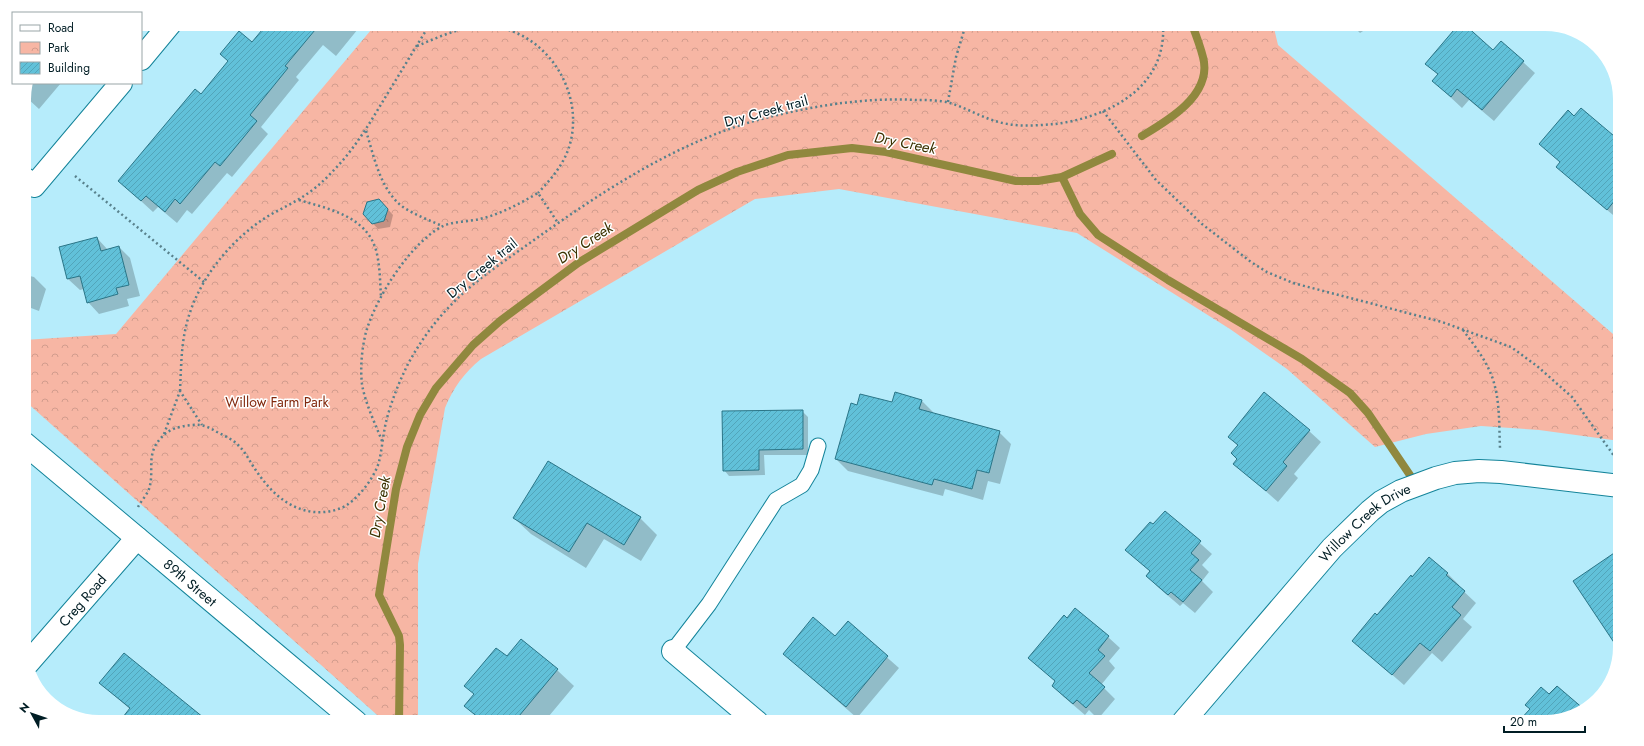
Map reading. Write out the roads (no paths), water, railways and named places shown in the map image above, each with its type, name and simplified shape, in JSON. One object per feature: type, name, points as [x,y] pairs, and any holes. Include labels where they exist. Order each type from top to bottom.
[{"type":"street","points":[[142,58],[164,31]]},
{"type":"street","points":[[31,184],[34,186],[120,84]]},
{"type":"street","name":"89th Street","points":[[31,449],[348,715]]},
{"type":"street","name":"Willow Creek Drive","points":[[1188,715],[1307,576],[1357,523],[1381,502],[1402,491],[1436,478],[1455,473],[1501,472],[1613,485]]},
{"type":"street","name":"Creg Road","points":[[32,658],[130,532]]},
{"type":"street","points":[[673,651],[749,715]]},
{"type":"lane","points":[[673,651],[710,604],[776,500],[802,485],[811,470],[818,446]]},
{"type":"waterway","name":"Dry Creek","points":[[1142,136],[1174,115],[1193,97],[1200,86],[1204,75],[1204,62],[1194,31]]},
{"type":"waterway","name":"Dry Creek","points":[[399,715],[399,636],[379,595],[396,489],[407,447],[420,415],[436,388],[473,345],[500,321],[578,263],[698,190],[737,172],[788,155],[852,148],[886,152],[1016,181],[1038,181],[1062,177],[1112,154]]},
{"type":"waterway","points":[[1062,177],[1080,214],[1098,235],[1168,280],[1302,359],[1350,393],[1368,413],[1416,484]]},
{"type":"park label","name":"Willow Farm Park","points":[[277,402]]}]
